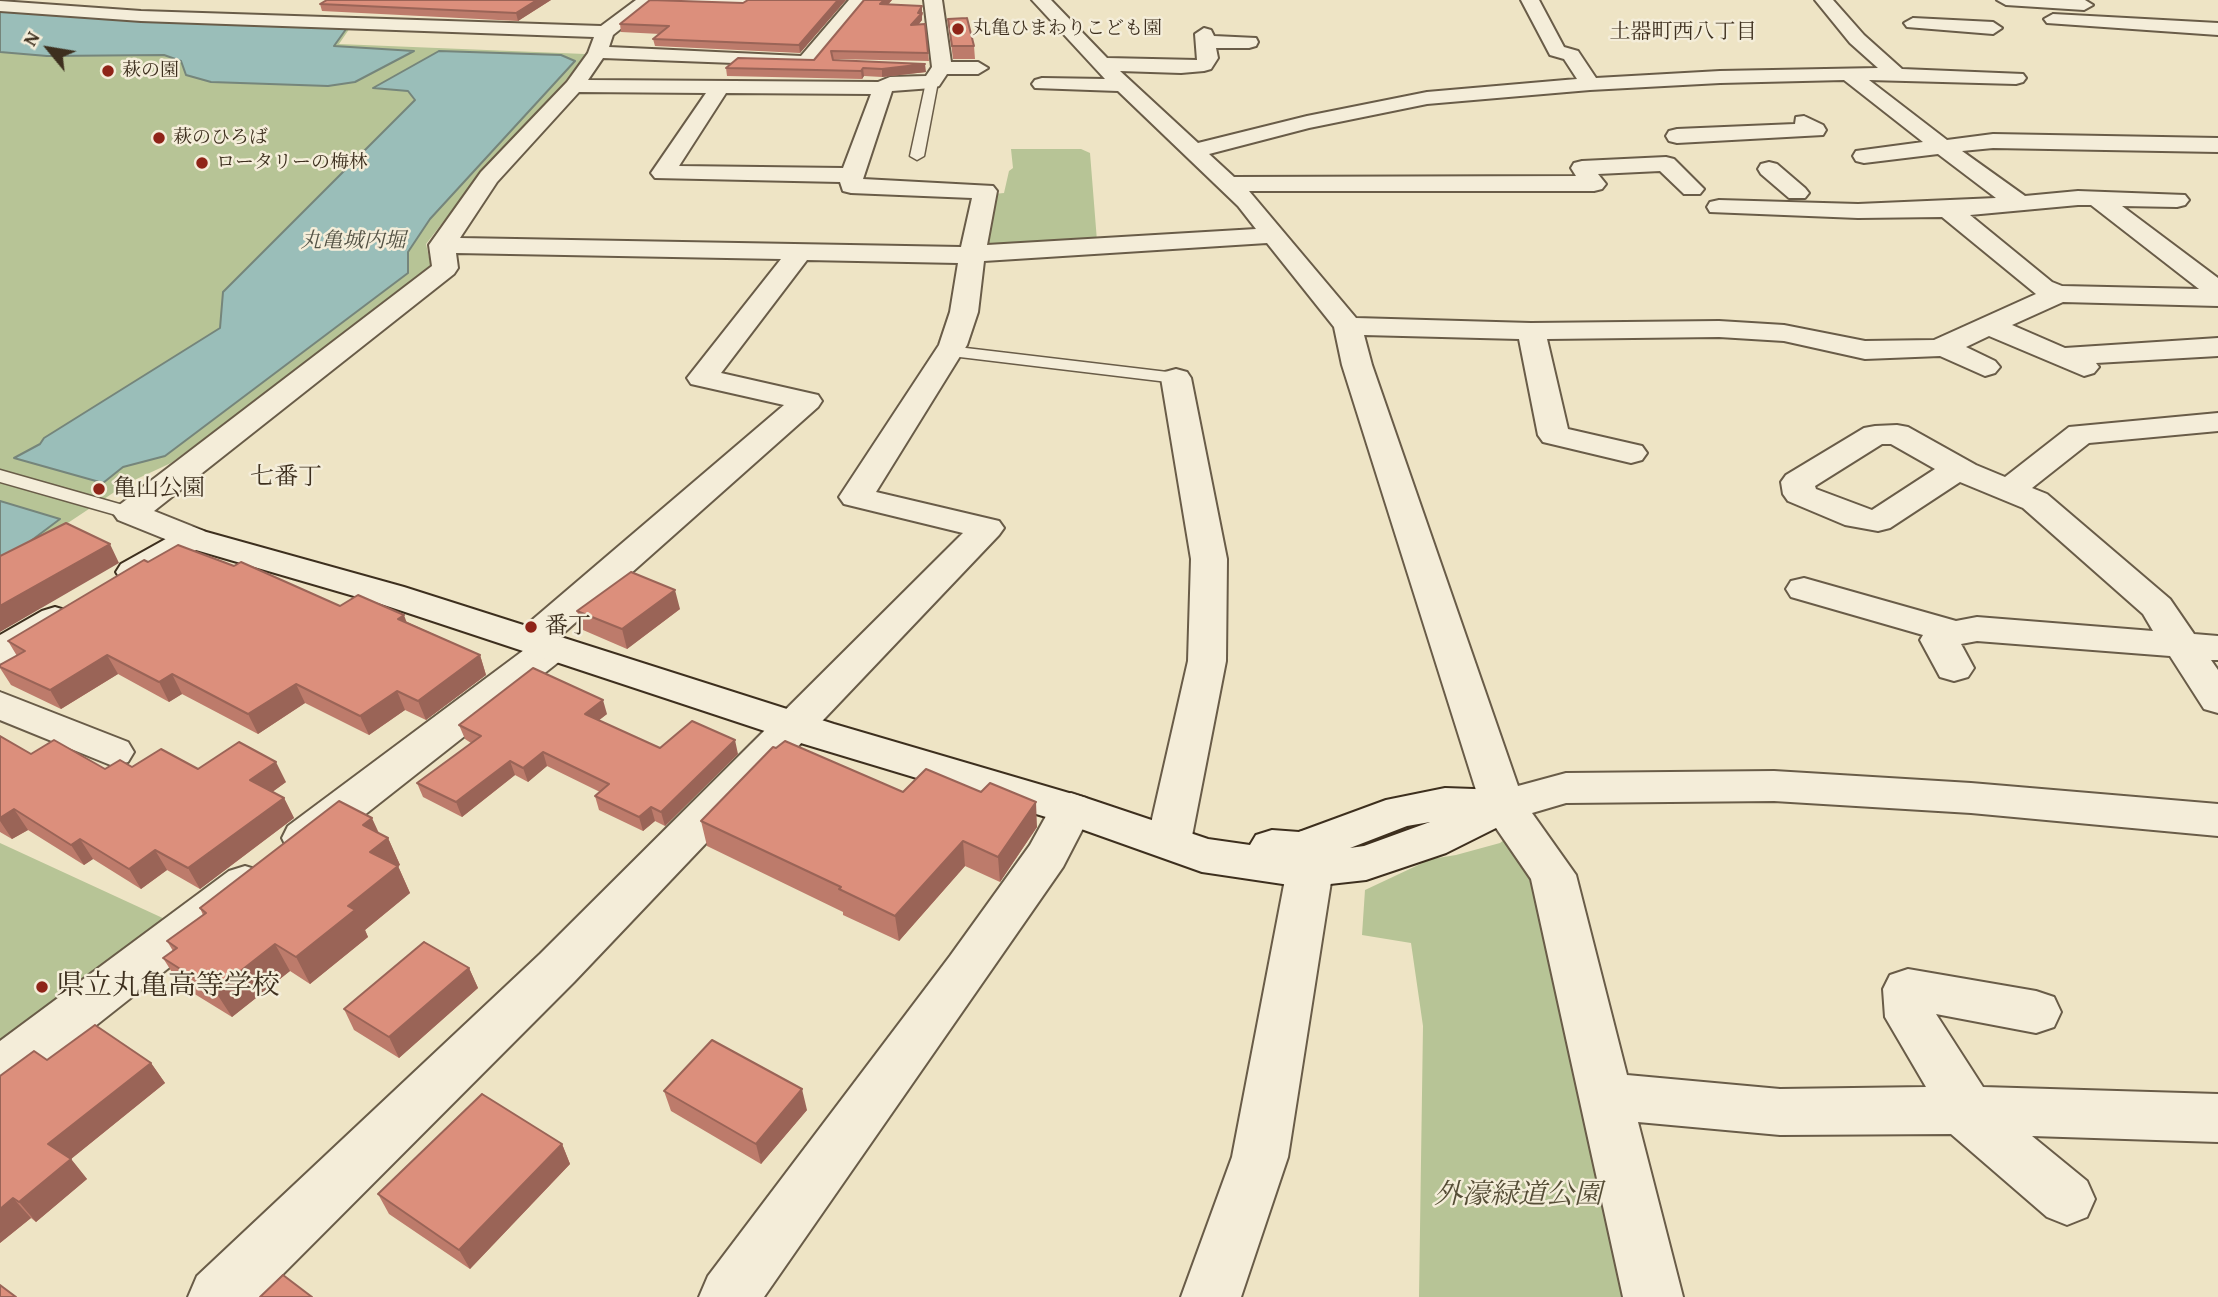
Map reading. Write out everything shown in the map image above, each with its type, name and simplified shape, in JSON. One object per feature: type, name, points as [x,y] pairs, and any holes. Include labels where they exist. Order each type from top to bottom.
[{"type":"street","points":[[60,8],[80,0]]},
{"type":"street","points":[[162,17],[198,0]]},
{"type":"street","points":[[130,513],[445,268],[442,245],[489,177],[574,86],[601,42],[647,0],[744,3]]},
{"type":"street","points":[[806,62],[858,0]]},
{"type":"street","points":[[933,0],[936,71]]},
{"type":"street","points":[[1041,0],[1102,64],[1229,184],[1348,326],[1357,365],[1503,806],[1553,875],[1653,1297]]},
{"type":"street","points":[[1530,0],[1557,51],[1571,55],[1590,84]]},
{"type":"street","points":[[1824,0],[1869,41],[1898,75]]},
{"type":"street","points":[[2006,0],[2081,3],[2115,23]]},
{"type":"street","points":[[1930,42],[1913,27],[1915,4],[1931,10],[1951,11]]},
{"type":"street","points":[[232,19],[271,5]]},
{"type":"street","points":[[0,6],[162,17],[416,25],[827,63]]},
{"type":"street","points":[[416,25],[447,6]]},
{"type":"street","points":[[2183,8],[2179,10],[2202,25],[2195,29]]},
{"type":"street","points":[[2053,19],[2195,29],[2213,37]]},
{"type":"street","points":[[1913,23],[1993,28]]},
{"type":"street","points":[[799,37],[825,38]]},
{"type":"street","points":[[1102,64],[1204,65],[1208,58],[1204,38],[1249,42]]},
{"type":"street","points":[[1142,40],[1152,66]]},
{"type":"street","points":[[218,1297],[557,968],[987,528],[856,497],[949,351],[964,312],[966,287],[985,191],[851,186],[852,175],[883,88],[890,83],[936,71],[978,68]]},
{"type":"street","points":[[1848,74],[1994,187],[2020,203]]},
{"type":"street","points":[[1195,151],[1307,122],[1427,98],[1590,84],[1720,77],[1848,74],[2016,78]]},
{"type":"street","points":[[1042,84],[1155,89]]},
{"type":"street","points":[[574,86],[883,88]]},
{"type":"street","points":[[720,87],[663,173],[852,175]]},
{"type":"street","points":[[1700,181],[1674,132],[1815,130],[1804,122]]},
{"type":"street","points":[[1917,185],[1871,155],[1993,141],[2055,138],[2218,145]]},
{"type":"street","points":[[1229,184],[1361,179],[1451,188],[1600,191],[1582,168],[1666,164],[1700,181],[1827,217],[2095,198],[2177,200]]},
{"type":"street","points":[[1748,183],[1784,181]]},
{"type":"street","points":[[2095,198],[2218,291]]},
{"type":"street","points":[[1948,209],[2043,288],[2059,294],[2218,298]]},
{"type":"street","points":[[442,245],[973,254],[1274,235]]},
{"type":"street","points":[[0,1071],[542,644],[807,401],[702,378],[801,251]]},
{"type":"street","points":[[1348,326],[1531,331],[1719,329],[1784,334],[1865,350],[1944,347],[2059,294]]},
{"type":"street","points":[[1990,326],[2089,369]]},
{"type":"street","points":[[1531,331],[1555,435],[1631,453]]},
{"type":"street","points":[[1944,347],[1985,367]]},
{"type":"street","points":[[2062,357],[2215,348]]},
{"type":"street","points":[[1169,841],[1207,661],[1209,572],[1209,559],[1176,378]]},
{"type":"street","points":[[2009,490],[2080,434],[2218,422]]},
{"type":"street","points":[[1957,469],[2035,501],[2157,607],[2201,648],[2218,700]]},
{"type":"street","points":[[130,513],[192,538],[391,595],[795,726],[1071,809],[1169,841],[1202,855],[1311,857],[1366,863],[1430,841],[1503,806],[1566,788],[1773,786],[1971,798],[2218,820]]},
{"type":"street","points":[[0,652],[192,538]]},
{"type":"street","points":[[1804,589],[1936,626],[1952,651],[1977,629],[2201,648]]},
{"type":"street","points":[[0,705],[113,752]]},
{"type":"street","points":[[729,1297],[989,939],[1047,855],[1071,809]]},
{"type":"street","points":[[1211,1297],[1260,1157],[1311,857]]},
{"type":"street","points":[[2036,1012],[1908,989],[1910,1017],[1961,1097],[1962,1111],[2067,1199]]},
{"type":"street","points":[[1606,1096],[1780,1111],[1962,1111],[2218,1118]]},
{"type":"lane","points":[[917,156],[936,71]]},
{"type":"lane","points":[[949,351],[1176,378]]},
{"type":"lane","points":[[0,476],[130,513]]},
{"type":"green space","points":[[0,8],[352,25],[339,44],[585,54],[583,60],[539,111],[474,182],[426,244],[431,266],[423,277],[171,463],[128,483],[0,568]]},
{"type":"green space","points":[[1011,149],[1081,149],[1090,153],[1097,241],[992,247],[986,242],[993,194],[1004,193],[1009,171],[1013,168]]},
{"type":"green space","name":"外濠緑道公園","points":[[1519,828],[1641,1297],[1419,1297],[1423,1026],[1411,943],[1362,935],[1365,890],[1431,859],[1500,843]]},
{"type":"green space","name":"県立丸亀高等学校","points":[[0,843],[167,920],[0,1053]]},
{"type":"water","points":[[0,9],[349,25],[334,46],[414,51],[355,82],[328,86],[211,82],[186,75],[181,61],[164,55],[47,56],[0,52]]},
{"type":"water","name":"丸亀城内堀","points":[[439,51],[561,55],[575,61],[430,219],[408,252],[408,273],[165,456],[123,467],[103,483],[14,458],[220,328],[223,292],[415,100],[408,91],[373,88]]},
{"type":"water","points":[[0,501],[60,519],[0,564]]},
{"type":"building","points":[[327,0],[537,0],[516,13],[320,4]]},
{"type":"building","points":[[650,0],[743,3],[748,0],[838,0],[799,45],[653,39],[669,26],[620,24]]},
{"type":"building","points":[[864,0],[884,0],[880,4],[922,6],[918,13],[922,13],[911,25],[925,24],[928,53],[831,51],[833,60],[925,64],[882,69],[863,68],[861,71],[726,68],[738,58],[814,60]]},
{"type":"building","points":[[967,18],[974,46],[952,46],[948,19]]},
{"type":"building","points":[[66,523],[110,544],[0,606],[0,556]]},
{"type":"building","points":[[178,545],[234,566],[241,562],[340,606],[358,595],[404,615],[398,619],[480,655],[418,701],[397,691],[360,716],[296,684],[248,714],[172,674],[159,682],[107,655],[50,690],[0,667],[25,651],[8,641],[144,560],[148,562]]},
{"type":"building","points":[[631,572],[675,590],[622,629],[577,611]]},
{"type":"building","points":[[533,668],[603,700],[585,714],[660,748],[692,721],[735,740],[661,812],[651,807],[639,817],[595,796],[609,784],[543,752],[523,768],[510,761],[456,802],[417,783],[481,736],[459,725]]},
{"type":"building","points":[[0,736],[31,754],[54,740],[105,769],[120,760],[132,767],[161,749],[198,769],[239,742],[276,762],[250,780],[284,798],[188,868],[155,850],[129,869],[80,839],[71,845],[14,809],[0,818]]},
{"type":"building","points":[[785,741],[903,792],[926,769],[981,792],[990,783],[1036,802],[998,857],[963,841],[895,916],[839,889],[841,887],[701,821],[773,747],[776,748]]},
{"type":"building","points":[[339,801],[372,818],[363,825],[388,838],[370,852],[398,866],[348,906],[355,910],[296,957],[275,944],[215,991],[163,958],[177,948],[167,941],[206,913],[200,908]]},
{"type":"building","points":[[424,942],[469,968],[389,1037],[344,1009]]},
{"type":"building","points":[[95,1025],[151,1063],[48,1144],[71,1159],[19,1202],[13,1198],[0,1209],[0,1076],[34,1051],[47,1060]]},
{"type":"building","points":[[712,1040],[802,1089],[756,1144],[664,1091]]},
{"type":"building","points":[[482,1094],[562,1144],[459,1250],[378,1194]]},
{"type":"building","points":[[283,1275],[312,1297],[260,1297]]},
{"type":"building","points":[[0,1285],[16,1297],[0,1297]]},
{"type":"place","name":"丸亀ひまわりこども園","points":[[958,29]]},
{"type":"place","name":"萩の園","points":[[108,71]]},
{"type":"place","name":"萩のひろば","points":[[159,138]]},
{"type":"place","name":"ロータリーの梅林","points":[[202,163]]},
{"type":"place","name":"亀山公園","points":[[99,489]]},
{"type":"place","name":"番丁","points":[[531,627]]},
{"type":"place","name":"県立丸亀高等学校","points":[[42,987]]},
{"type":"district","name":"土器町西八丁目","points":[[1683,33]]},
{"type":"district","name":"七番丁","points":[[286,478]]}]
